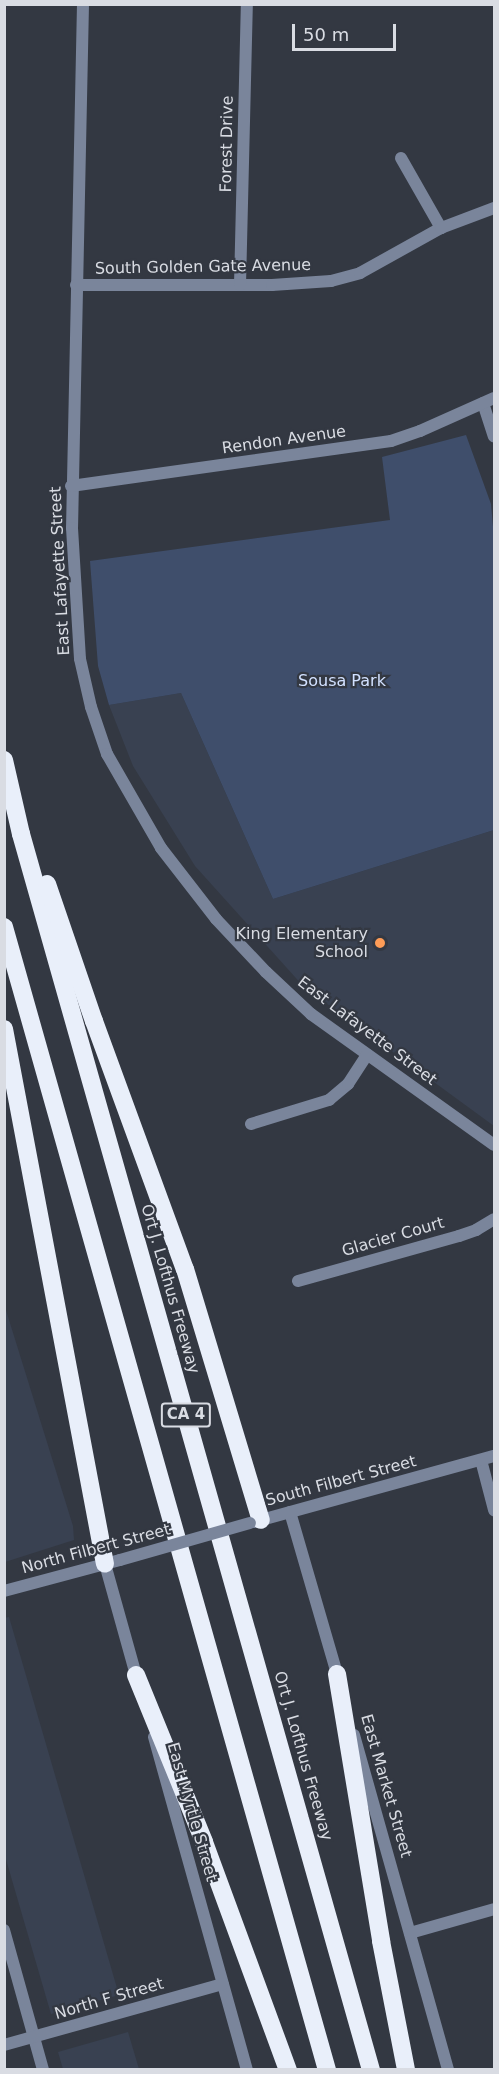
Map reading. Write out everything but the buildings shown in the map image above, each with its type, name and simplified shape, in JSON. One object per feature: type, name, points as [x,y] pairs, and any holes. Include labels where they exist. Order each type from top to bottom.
[{"type":"highway","points":[[6,769],[184,1269],[255,1521]]},
{"type":"highway","name":"Ort J. Lofthus Freeway","points":[[6,769],[56,958],[371,2070]]},
{"type":"highway","name":"CA 4","points":[[4,927],[327,2070]]},
{"type":"highway","points":[[4,1029],[112,1562]]},
{"type":"highway","points":[[337,1674],[381,1941],[406,2070]]},
{"type":"highway","points":[[136,1675],[204,1842],[288,2070]]},
{"type":"street","name":"East Lafayette Street","points":[[83,4],[71,486],[74,598],[81,659],[91,707],[120,780],[160,848],[216,919],[266,972],[304,1007],[367,1055],[495,1145]]},
{"type":"street","name":"Forest Drive","points":[[240,285],[247,4]]},
{"type":"street","points":[[401,158],[441,228]]},
{"type":"street","name":"South Golden Gate Avenue","points":[[76,285],[272,285],[346,278],[441,228],[495,208]]},
{"type":"street","points":[[489,401],[495,436]]},
{"type":"street","name":"Rendon Avenue","points":[[71,486],[391,441],[489,401]]},
{"type":"street","points":[[251,1124],[329,1100],[348,1084],[367,1055]]},
{"type":"street","name":"Glacier Court","points":[[298,1281],[459,1236],[476,1230],[495,1219]]},
{"type":"street","name":"South Filbert Street","points":[[196,1538],[495,1456]]},
{"type":"street","points":[[481,1460],[495,1510]]},
{"type":"street","name":"East Market Street","points":[[290,1512],[448,2070]]},
{"type":"street","name":"North Filbert Street","points":[[4,1591],[196,1538]]},
{"type":"street","name":"East Myrtle Street","points":[[112,1562],[136,1675],[247,2070]]},
{"type":"street","points":[[410,1933],[495,1910]]},
{"type":"street","points":[[4,1930],[43,2070]]},
{"type":"street","name":"North F Street","points":[[4,2045],[223,1984]]},
{"type":"shaded area","name":"King Elementary School","points":[[181,693],[273,899],[494,830],[494,1126],[304,987],[195,866],[133,766],[109,705]]},
{"type":"shaded area","points":[[5,1307],[73,1526],[74,1540],[5,1562]]},
{"type":"shaded area","points":[[9,1617],[119,1995],[51,2014],[5,1856],[4,1618]]},
{"type":"shaded area","points":[[128,2032],[139,2069],[63,2069],[58,2052]]},
{"type":"green space","name":"Sousa Park","points":[[466,435],[491,504],[494,538],[494,830],[273,899],[181,693],[109,705],[98,666],[90,561],[390,520],[382,457]]},
{"type":"place","name":"King Elementary School","points":[[380,943]]}]
